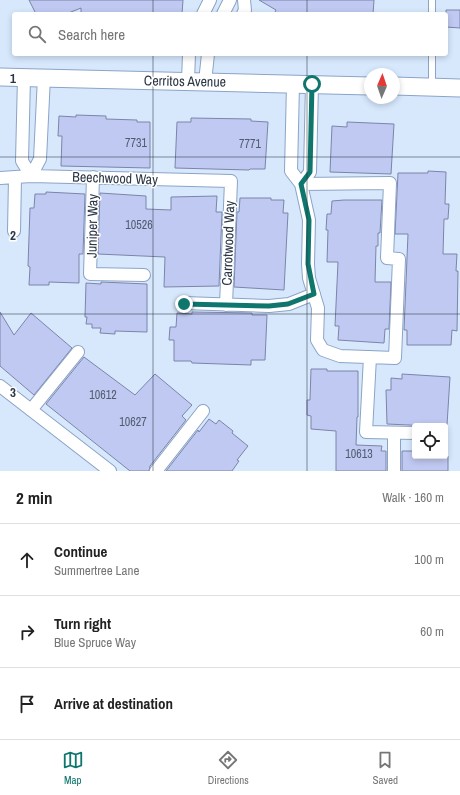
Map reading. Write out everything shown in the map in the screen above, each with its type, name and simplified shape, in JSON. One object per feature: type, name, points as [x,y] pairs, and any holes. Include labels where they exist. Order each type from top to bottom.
[{"type":"main road","name":"Cerritos Avenue","points":[[0,77],[364,86]]},
{"type":"main road","points":[[400,86],[460,88]]},
{"type":"street","points":[[204,12],[210,0]]},
{"type":"street","points":[[224,12],[230,0]]},
{"type":"street","points":[[244,0],[244,12]]},
{"type":"street","points":[[188,81],[189,56]]},
{"type":"street","points":[[205,82],[208,56]]},
{"type":"street","points":[[24,77],[22,161],[31,176]]},
{"type":"street","points":[[31,176],[40,159],[44,78]]},
{"type":"street","points":[[293,84],[291,171],[301,184],[309,220],[308,264],[318,308],[317,340],[323,350],[340,356],[395,358],[399,259],[387,258],[390,183],[301,184]]},
{"type":"street","points":[[301,184],[310,172],[312,84]]},
{"type":"street","name":"Beechwood Way","points":[[0,178],[31,176],[230,181]]},
{"type":"street","name":"Juniper Way","points":[[93,177],[90,274],[144,275]]},
{"type":"street","points":[[14,231],[15,178]]},
{"type":"street","name":"Carrotwood Way","points":[[226,305],[230,181]]},
{"type":"street","points":[[184,304],[269,306],[288,304],[314,294]]},
{"type":"street","points":[[31,410],[78,352]]},
{"type":"street","points":[[370,357],[366,432],[412,433]]},
{"type":"street","points":[[0,386],[110,471]]},
{"type":"street","points":[[156,471],[203,411]]},
{"type":"street","points":[[394,433],[394,471]]},
{"type":"lane","points":[[432,0],[432,12]]},
{"type":"lane","points":[[432,56],[432,87]]},
{"type":"building","points":[[29,0],[183,0],[182,12],[81,12],[81,8],[71,12],[35,12]]},
{"type":"building","points":[[259,0],[374,0],[373,12],[275,12],[276,10]]},
{"type":"building","points":[[446,10],[460,10],[460,28],[448,27],[448,12],[446,12]]},
{"type":"building","points":[[76,115],[106,116],[106,119],[150,122],[150,168],[61,166],[62,136],[58,136],[59,116],[76,117]]},
{"type":"building","points":[[191,118],[251,119],[251,121],[268,122],[265,169],[175,168],[177,122],[191,122]]},
{"type":"building","points":[[347,122],[394,124],[391,174],[330,172],[332,126],[347,127]]},
{"type":"building","points":[[428,171],[446,172],[445,204],[449,204],[448,219],[444,219],[443,254],[457,254],[457,331],[452,330],[451,345],[407,345],[407,330],[404,330],[408,234],[395,234],[398,173],[428,173]]},
{"type":"building","points":[[46,192],[85,194],[83,254],[79,254],[79,283],[49,282],[49,285],[29,285],[30,267],[28,266],[30,208],[34,208],[35,194],[46,194]]},
{"type":"building","points":[[100,193],[146,196],[146,209],[171,210],[171,197],[217,196],[216,212],[222,212],[219,286],[164,287],[165,257],[98,254]]},
{"type":"building","points":[[240,198],[271,198],[271,200],[284,200],[283,213],[288,213],[284,290],[234,287],[237,212],[239,212]]},
{"type":"building","points":[[382,200],[380,233],[378,233],[378,246],[376,246],[375,282],[391,282],[389,329],[385,329],[384,343],[338,340],[339,326],[335,326],[338,262],[327,262],[328,230],[326,230],[327,214],[331,214],[332,201]]},
{"type":"building","points":[[101,282],[147,284],[147,332],[115,331],[115,334],[100,333],[101,328],[92,328],[92,324],[86,324],[86,283],[101,284]]},
{"type":"building","points":[[0,312],[14,335],[31,313],[72,348],[34,395],[0,366]]},
{"type":"building","points":[[192,312],[252,313],[252,315],[267,315],[265,360],[251,360],[251,365],[174,361],[174,340],[169,340],[170,327],[176,327],[177,313],[192,314]]},
{"type":"building","points":[[84,357],[135,395],[155,374],[192,405],[182,416],[186,420],[150,466],[149,471],[130,471],[46,404]]},
{"type":"building","points":[[311,369],[327,369],[327,371],[358,371],[358,417],[356,445],[382,446],[381,451],[386,451],[386,471],[336,471],[336,431],[311,429],[311,416],[307,415],[307,400],[310,400]]},
{"type":"building","points":[[402,374],[450,377],[447,423],[412,423],[412,425],[387,424],[386,390],[391,390],[391,378],[402,379]]},
{"type":"building","points":[[209,419],[216,424],[219,420],[248,446],[237,460],[239,461],[232,471],[166,471],[198,430],[199,432]]},
{"type":"building","points":[[402,451],[412,451],[412,459],[448,459],[448,471],[402,471]]},
{"type":"route","points":[[184,304],[269,306],[288,304],[314,294],[309,278],[308,264],[309,220],[301,184],[310,172],[312,84]]}]
